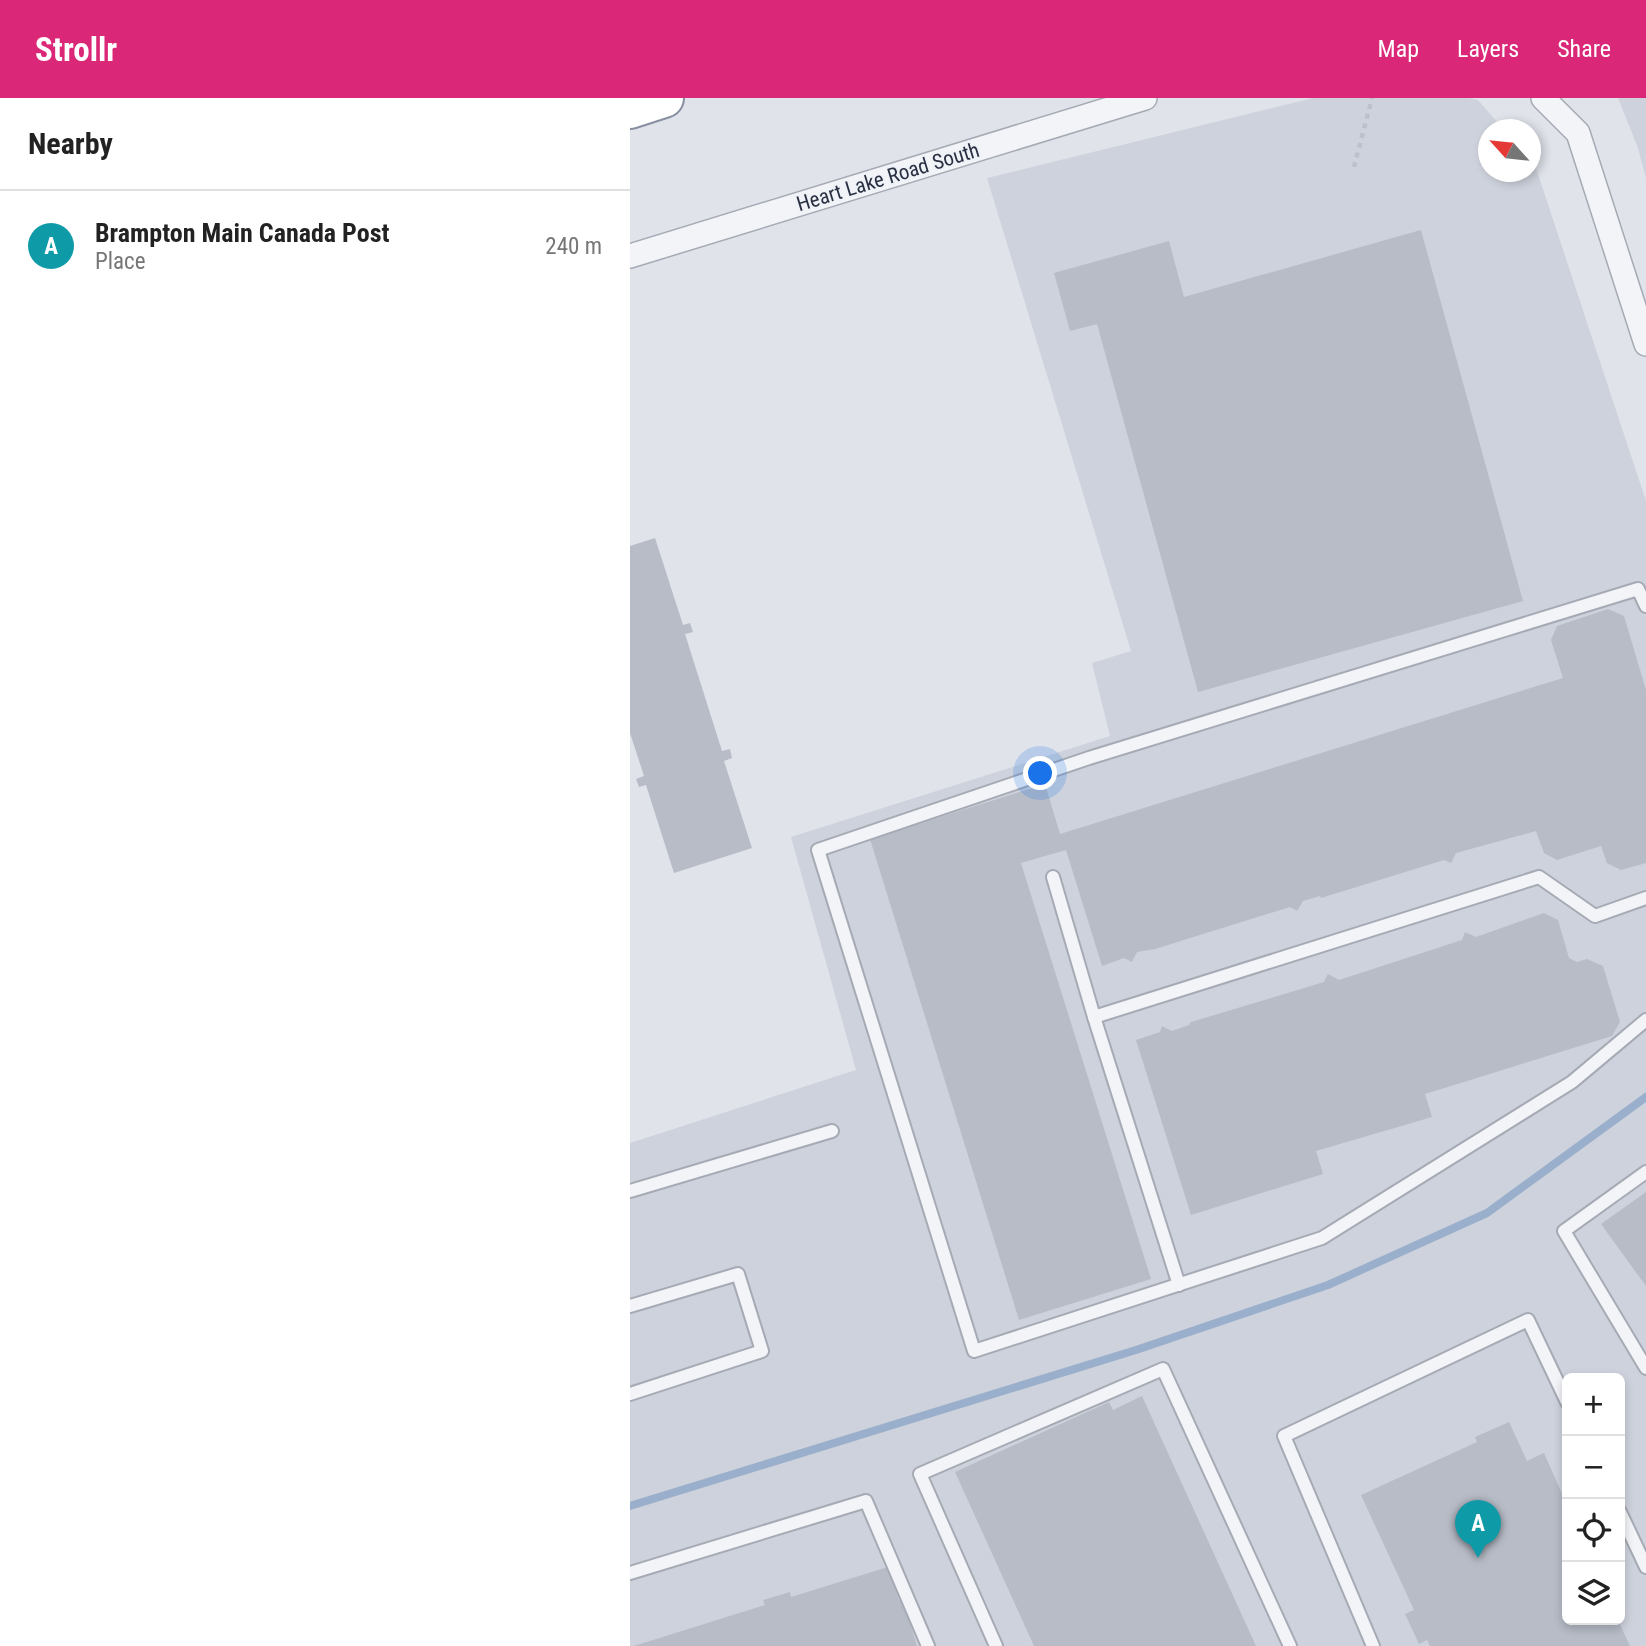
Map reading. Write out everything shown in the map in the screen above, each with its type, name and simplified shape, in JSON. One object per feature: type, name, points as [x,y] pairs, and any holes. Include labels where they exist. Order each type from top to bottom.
[{"type":"highway","points":[[630,109],[664,98]]},
{"type":"street","name":"Heart Lake Road South","points":[[630,256],[1145,98]]},
{"type":"street","points":[[1543,98],[1578,133],[1646,344]]},
{"type":"lane","points":[[1646,606],[1638,589],[1088,758],[818,850],[974,1352],[1322,1238],[1572,1082],[1646,1020]]},
{"type":"lane","points":[[1053,877],[1094,1017],[1179,1285]]},
{"type":"lane","points":[[1094,1017],[1539,877],[1594,916],[1646,898]]},
{"type":"lane","points":[[630,1191],[831,1131]]},
{"type":"lane","points":[[1646,1172],[1564,1231],[1646,1368]]},
{"type":"lane","points":[[630,1307],[738,1274],[762,1351],[630,1394]]},
{"type":"lane","points":[[1373,1646],[1284,1436],[1528,1321],[1562,1392]]},
{"type":"lane","points":[[996,1646],[920,1474],[1163,1369],[1290,1646]]},
{"type":"lane","points":[[630,1573],[866,1501],[928,1646]]},
{"type":"lane","points":[[1625,1523],[1646,1567]]},
{"type":"path","points":[[1354,167],[1372,98]]},
{"type":"shaded area","points":[[1313,98],[1478,100],[1494,119],[1478,119],[1478,182],[1541,182],[1646,501],[1646,1646],[630,1646],[630,1143],[856,1070],[791,837],[1110,736],[1092,663],[1131,651],[987,178]]},
{"type":"shaded area","points":[[1618,98],[1646,98],[1646,178],[1638,148]]},
{"type":"building","points":[[1421,230],[1523,601],[1198,692],[1097,324],[1070,331],[1054,273],[1169,241],[1184,297]]},
{"type":"building","points":[[655,538],[683,625],[690,623],[693,632],[685,634],[722,751],[730,749],[732,758],[724,761],[752,848],[674,873],[646,785],[639,787],[636,779],[644,776],[630,733],[630,546]]},
{"type":"building","points":[[1608,609],[1624,616],[1646,690],[1646,863],[1621,870],[1607,863],[1601,846],[1557,860],[1544,853],[1536,831],[1456,853],[1451,863],[1444,860],[1321,898],[1320,896],[1303,901],[1297,911],[1290,907],[1155,949],[1137,952],[1132,962],[1124,958],[1102,966],[1066,850],[1021,863],[1151,1279],[1019,1320],[870,839],[1045,784],[1060,834],[1563,678],[1551,640],[1557,626]]},
{"type":"building","points":[[1544,913],[1558,920],[1569,958],[1577,962],[1587,959],[1603,966],[1620,1022],[1612,1036],[1425,1094],[1432,1117],[1316,1151],[1323,1174],[1191,1215],[1136,1040],[1160,1032],[1162,1026],[1172,1031],[1191,1022],[1324,982],[1328,974],[1339,980],[1462,940],[1465,932],[1476,937]]},
{"type":"building","points":[[1646,1192],[1646,1286],[1601,1224]]},
{"type":"building","points":[[1142,1396],[1256,1646],[1034,1646],[955,1472],[1109,1402],[1113,1410]]},
{"type":"building","points":[[1509,1422],[1527,1461],[1544,1453],[1562,1494],[1562,1625],[1620,1625],[1630,1646],[1430,1646],[1427,1640],[1419,1644],[1405,1614],[1414,1610],[1361,1495],[1477,1442],[1475,1437]]},
{"type":"building","points":[[888,1567],[899,1600],[903,1600],[917,1646],[634,1646],[765,1605],[763,1600],[790,1592],[791,1597]]},
{"type":"waterway","points":[[630,1506],[1136,1350],[1328,1285],[1487,1213],[1646,1097]]},
{"type":"place","name":"Brampton Main Canada Post","points":[[1478,1558]]}]
